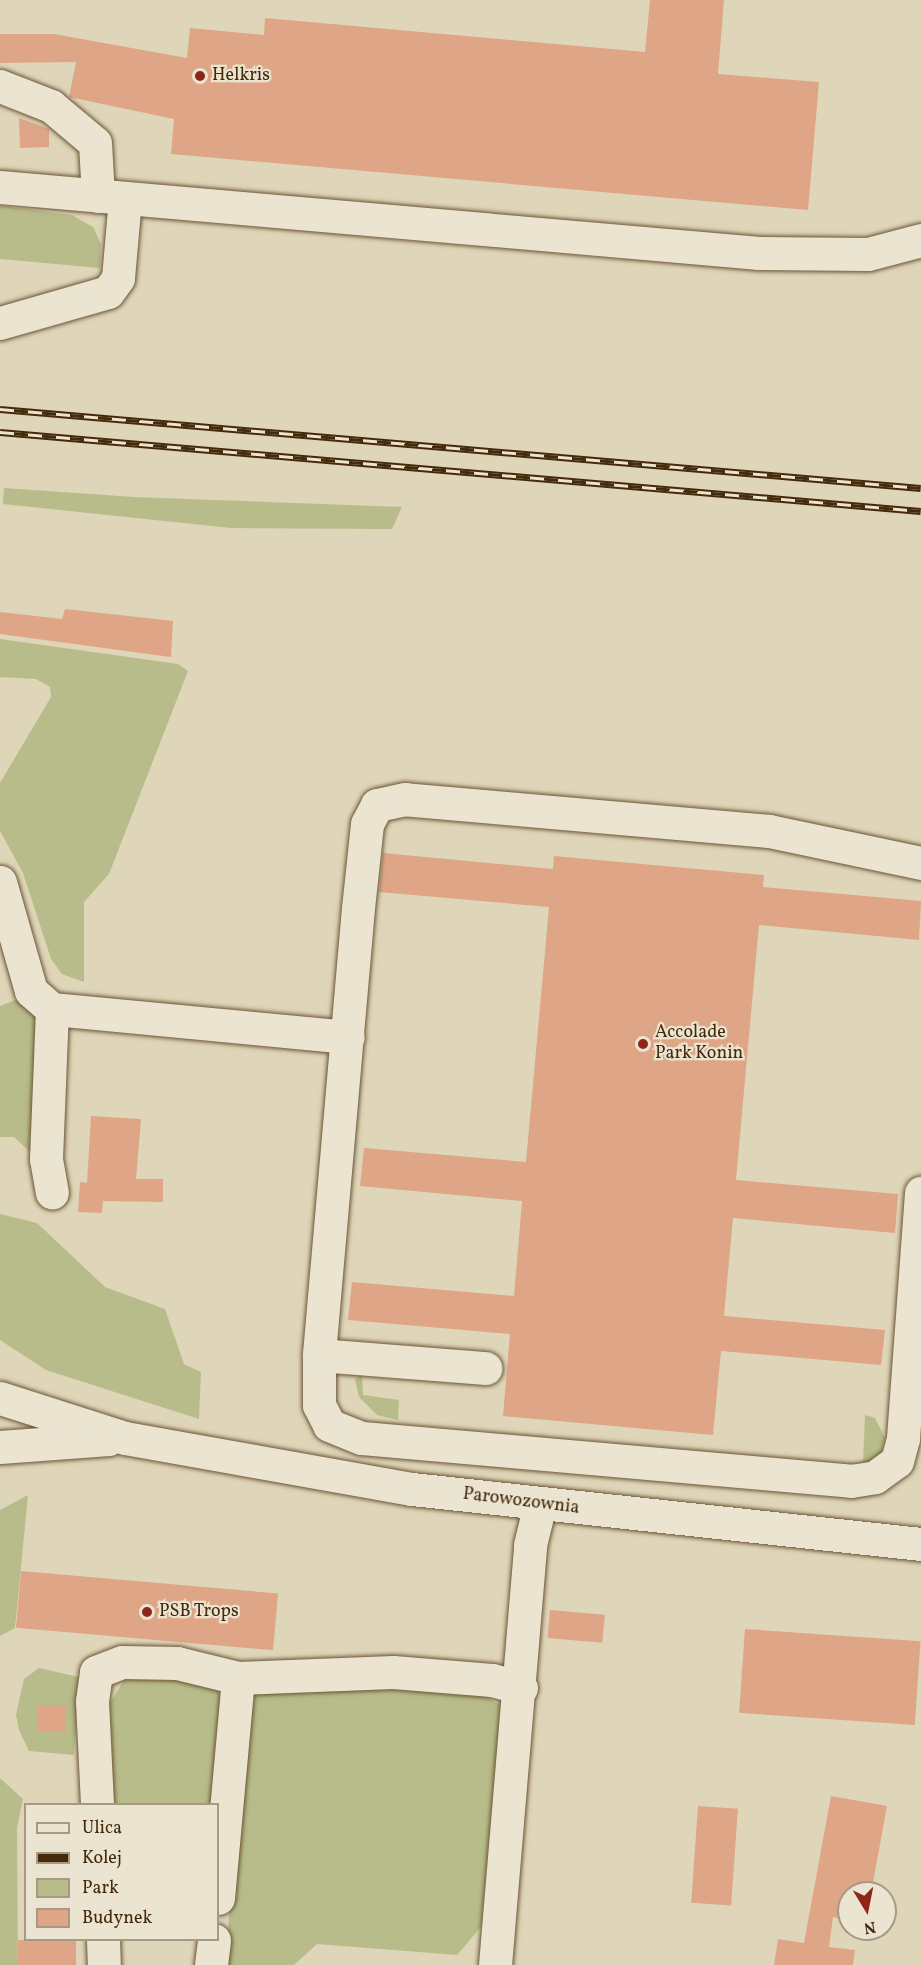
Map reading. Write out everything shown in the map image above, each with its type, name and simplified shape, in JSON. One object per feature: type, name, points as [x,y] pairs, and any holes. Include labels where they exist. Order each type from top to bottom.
[{"type":"street","points":[[0,86],[51,106],[95,143],[111,197],[118,278],[108,292],[0,323]]},
{"type":"street","points":[[0,187],[759,253],[868,254],[921,240]]},
{"type":"street","points":[[921,863],[769,831],[391,800],[377,805],[367,824],[318,1355],[323,1415],[329,1425],[362,1438],[851,1480],[875,1477],[897,1461],[913,1387],[921,1193]]},
{"type":"street","points":[[0,882],[31,991],[52,1009],[348,1037]]},
{"type":"street","points":[[52,1009],[46,1159],[52,1192]]},
{"type":"street","points":[[318,1355],[485,1368]]},
{"type":"street","name":"Parowozownia","points":[[0,1398],[125,1438],[380,1484],[540,1504],[921,1544]]},
{"type":"street","name":"Parowozownia","points":[[0,1447],[125,1438]]},
{"type":"street","points":[[495,1965],[520,1688],[530,1545],[540,1504]]},
{"type":"street","points":[[97,1803],[92,1701],[96,1672],[122,1662],[177,1663],[238,1678],[393,1672],[492,1680],[520,1688]]},
{"type":"street","points":[[219,1888],[238,1678]]},
{"type":"street","points":[[103,1941],[105,1965]]},
{"type":"street","points":[[211,1965],[214,1941]]},
{"type":"green space","points":[[0,206],[72,215],[93,227],[101,244],[100,268],[0,259]]},
{"type":"green space","points":[[4,488],[134,497],[402,507],[392,529],[231,528],[3,504]]},
{"type":"green space","points":[[0,639],[178,664],[188,671],[109,874],[84,902],[84,982],[62,974],[51,959],[23,873],[0,831],[0,783],[51,697],[50,687],[36,679],[0,677]]},
{"type":"green space","points":[[15,1000],[40,1015],[31,1153],[14,1137],[0,1137],[0,1006]]},
{"type":"green space","points":[[0,1214],[37,1223],[105,1287],[165,1309],[184,1364],[201,1372],[199,1419],[46,1370],[0,1340]]},
{"type":"green space","points":[[362,1372],[363,1395],[399,1400],[398,1420],[377,1415],[359,1397],[355,1380]]},
{"type":"green space","points":[[865,1415],[875,1418],[885,1438],[879,1458],[863,1463]]},
{"type":"green space","points":[[28,1495],[15,1628],[0,1636],[0,1510]]},
{"type":"green space","points":[[39,1668],[79,1677],[74,1755],[29,1751],[19,1730],[16,1715],[24,1679]]},
{"type":"green space","points":[[126,1677],[212,1680],[221,1698],[213,1803],[113,1803],[110,1703]]},
{"type":"green space","points":[[391,1686],[480,1694],[502,1706],[481,1927],[457,1955],[317,1944],[294,1965],[226,1965],[242,1704],[259,1689]]},
{"type":"green space","points":[[0,1778],[23,1799],[17,1828],[18,1965],[0,1965]]},
{"type":"building","points":[[650,0],[724,0],[718,74],[819,82],[808,210],[171,154],[174,119],[69,97],[76,62],[0,63],[0,34],[54,34],[187,58],[190,28],[264,35],[265,18],[645,52]]},
{"type":"building","points":[[19,118],[49,129],[49,147],[20,148]]},
{"type":"building","points":[[65,609],[173,621],[171,657],[0,634],[0,612],[62,619]]},
{"type":"building","name":"Accolade Park Konin","points":[[383,853],[553,869],[554,856],[764,875],[763,887],[921,901],[919,940],[759,925],[736,1180],[898,1194],[895,1233],[733,1218],[724,1316],[885,1330],[881,1365],[721,1351],[713,1435],[503,1416],[510,1334],[348,1320],[352,1282],[514,1296],[522,1201],[360,1186],[364,1148],[526,1162],[549,907],[379,892]]},
{"type":"building","points":[[91,1116],[141,1119],[136,1179],[163,1179],[163,1202],[103,1201],[102,1213],[78,1212],[80,1182],[87,1183]]},
{"type":"building","name":"PSB Trops","points":[[21,1571],[278,1593],[273,1650],[16,1628]]},
{"type":"building","points":[[550,1610],[605,1615],[602,1643],[548,1638]]},
{"type":"building","points":[[745,1629],[921,1641],[915,1725],[739,1713]]},
{"type":"building","points":[[38,1706],[66,1706],[66,1732],[38,1732]]},
{"type":"building","points":[[831,1796],[887,1806],[873,1881],[837,1881],[837,1918],[833,1917],[829,1947],[855,1950],[853,1965],[774,1965],[778,1939],[804,1943]]},
{"type":"building","points":[[698,1806],[738,1809],[731,1906],[691,1903]]},
{"type":"building","points":[[18,1940],[76,1941],[76,1965],[18,1965]]},
{"type":"railway","points":[[0,409],[921,488]]},
{"type":"railway","points":[[0,432],[921,511]]},
{"type":"place","name":"Helkris","points":[[200,76]]},
{"type":"place","name":"Accolade Park Konin","points":[[643,1044]]},
{"type":"place","name":"PSB Trops","points":[[147,1612]]}]
